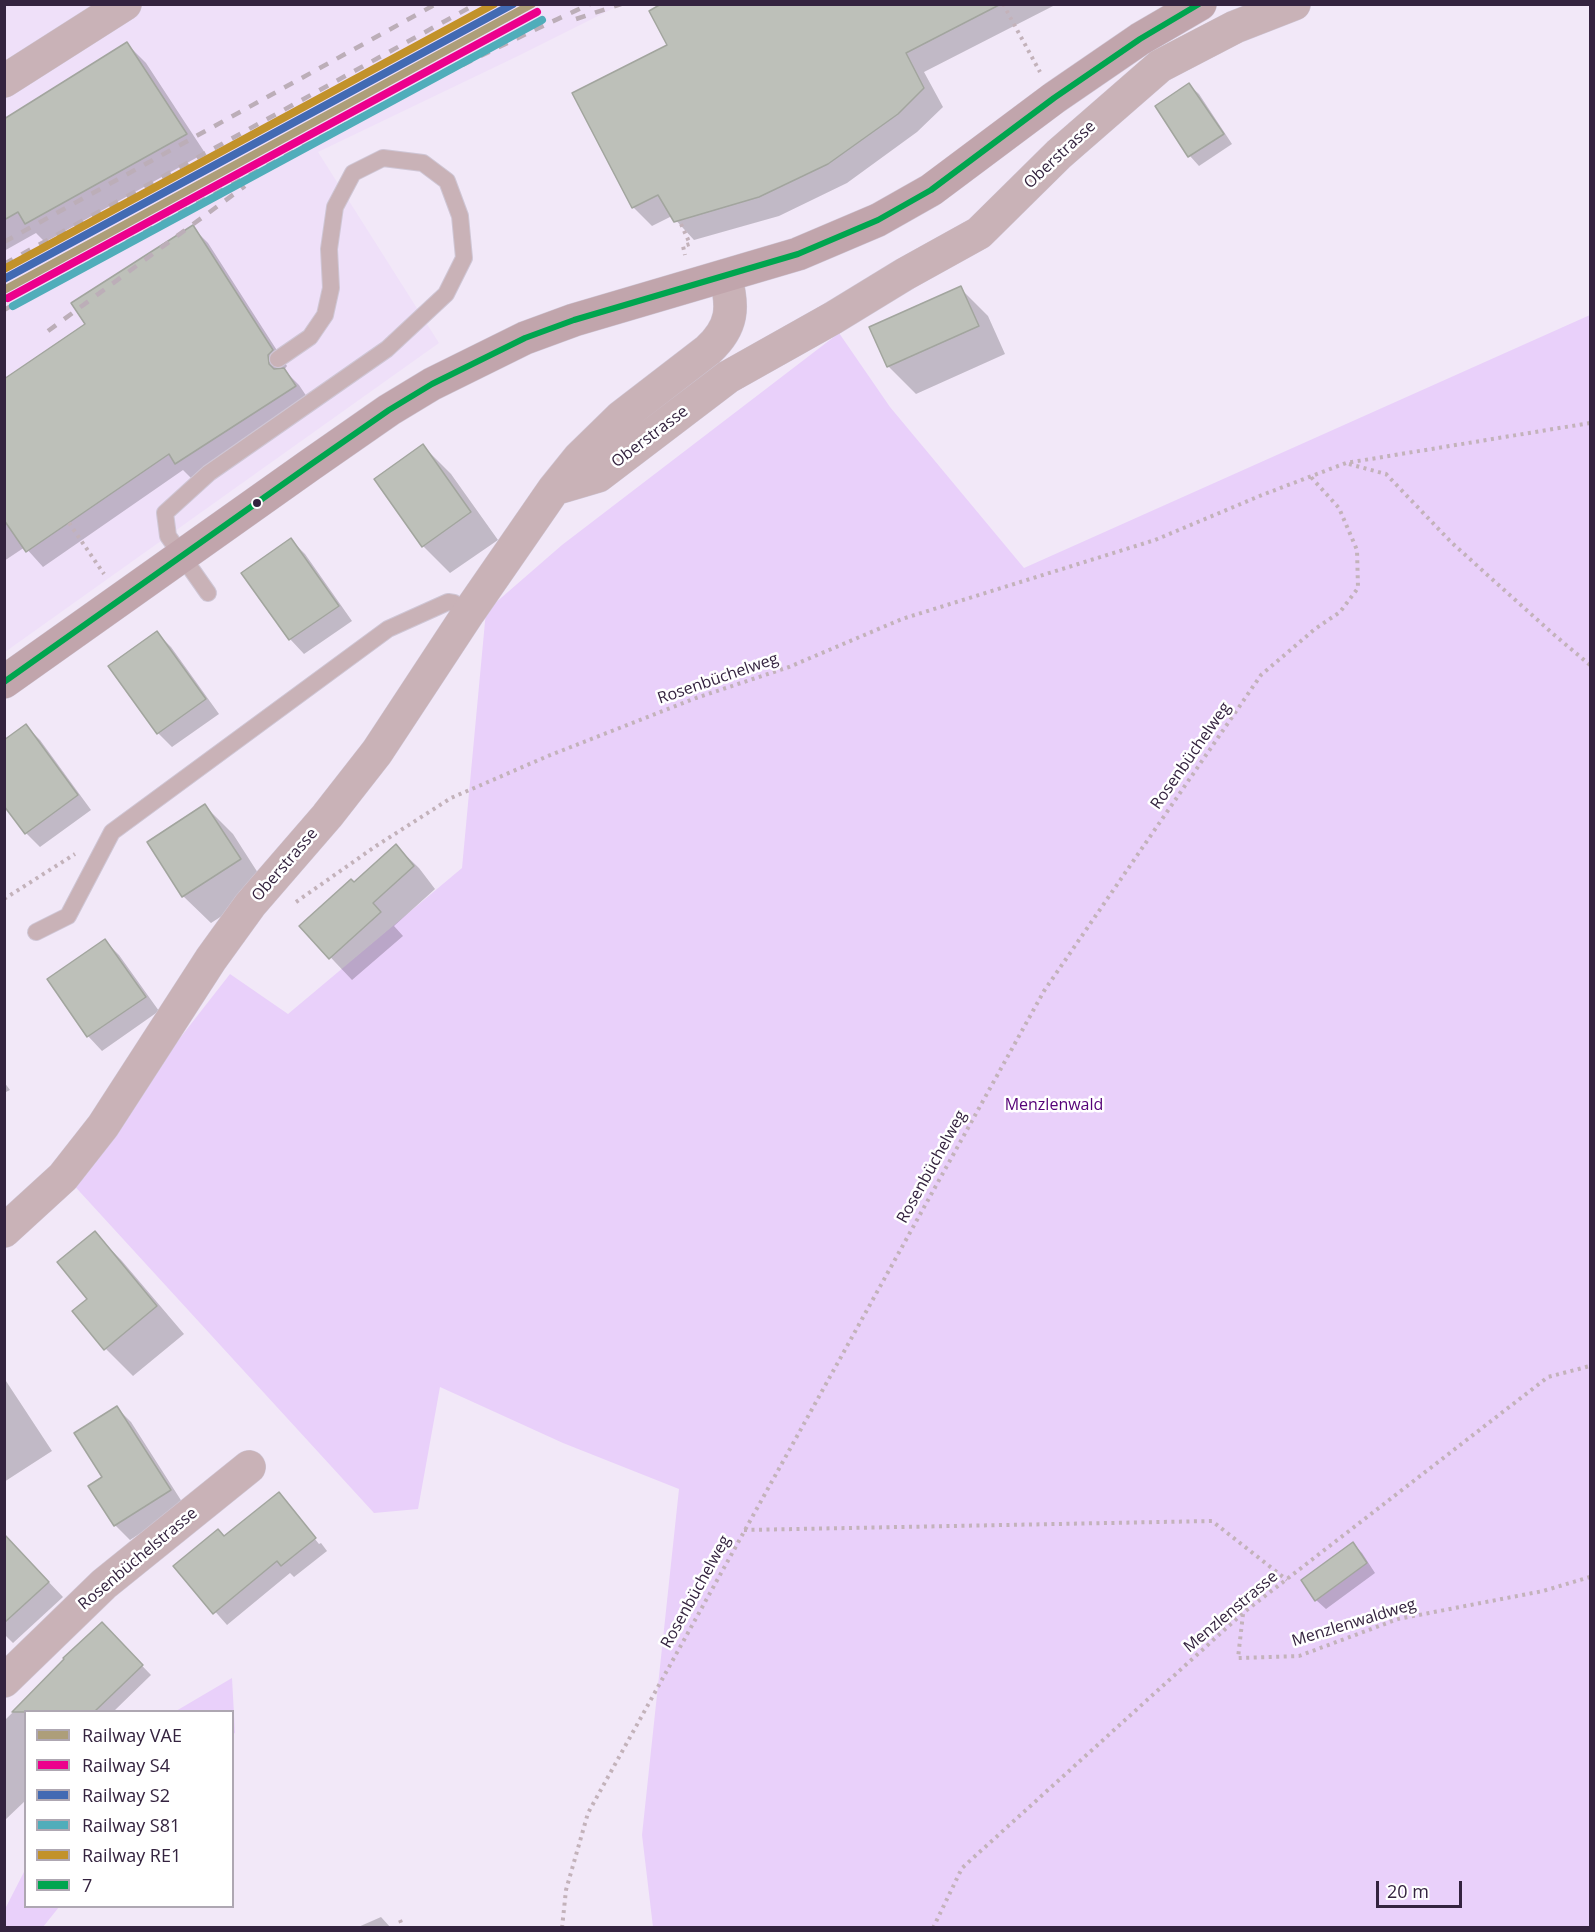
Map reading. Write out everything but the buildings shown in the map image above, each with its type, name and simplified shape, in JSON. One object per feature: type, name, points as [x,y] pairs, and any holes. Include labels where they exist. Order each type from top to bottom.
[{"type":"street","points":[[4,81],[124,4]]},
{"type":"street","points":[[4,682],[389,410],[441,379],[525,338],[574,320],[798,254],[878,220],[931,190],[1054,98],[1140,39],[1200,4]]},
{"type":"street","name":"Oberstrasse","points":[[554,489],[598,476],[728,377],[833,318],[905,274],[979,234],[1059,154],[1161,66],[1235,27],[1294,4]]},
{"type":"street","name":"Oberstrasse","points":[[4,1231],[63,1177],[103,1126],[211,959],[250,905],[327,816],[377,752],[554,489],[579,458],[621,417],[721,339],[731,309],[730,292],[725,276]]},
{"type":"street","points":[[791,316],[833,318]]},
{"type":"street","name":"Rosenbüchelstrasse","points":[[4,1681],[104,1584],[249,1467]]},
{"type":"lane","points":[[208,593],[168,536],[165,513],[209,473],[387,349],[446,294],[464,258],[460,216],[447,181],[423,163],[383,158],[353,173],[335,207],[329,249],[330,288],[325,315],[310,337],[278,358]]},
{"type":"lane","points":[[36,932],[68,916],[112,832],[388,629],[448,602],[470,612]]},
{"type":"path","points":[[1003,4],[1054,98]]},
{"type":"path","name":"Rosenbüchelweg","points":[[293,904],[376,846],[451,798],[548,756],[696,698],[789,667],[902,619],[1155,540],[1346,463],[1590,423]]},
{"type":"path","points":[[1346,463],[1386,474],[1452,543],[1551,633],[1590,665]]},
{"type":"path","name":"Rosenbüchelweg","points":[[562,1928],[566,1890],[588,1813],[1044,991],[1261,675],[1316,628],[1340,612],[1358,588],[1357,550],[1339,508],[1310,477]]},
{"type":"path","points":[[69,523],[121,600]]},
{"type":"path","points":[[4,899],[79,851],[107,840]]},
{"type":"path","name":"Menzlenstrasse","points":[[933,1928],[962,1868],[1244,1613],[1548,1377],[1590,1366]]},
{"type":"path","points":[[744,1530],[1212,1521],[1287,1580]]},
{"type":"path","name":"Menzlenwaldweg","points":[[1244,1613],[1238,1658],[1299,1656],[1398,1619],[1542,1591],[1590,1577]]},
{"type":"path","points":[[400,1920],[403,1928]]},
{"type":"path","points":[[536,1928],[545,1928]]},
{"type":"shaded area","points":[[4,5],[620,5],[318,152],[439,343],[5,652]]},
{"type":"green space","name":"Menzlenwald","points":[[1590,315],[1590,1927],[653,1927],[642,1835],[679,1489],[563,1443],[440,1387],[418,1509],[374,1513],[69,1180],[230,974],[288,1014],[462,868],[486,611],[562,545],[839,333],[890,407],[1024,568]]},
{"type":"green space","points":[[232,1678],[234,1710],[178,1710]]},
{"type":"green space","points":[[24,1872],[24,1908],[58,1908],[43,1927],[5,1927],[5,1909]]},
{"type":"railway","points":[[4,242],[436,4]]},
{"type":"railway","points":[[4,264],[476,4]]},
{"type":"railway","points":[[4,310],[221,190],[368,113],[590,4]]},
{"type":"railway","points":[[576,19],[621,4]]},
{"type":"railway","points":[[48,331],[245,186]]},
{"type":"rail line","name":"RE1","points":[[4,269],[494,4]]},
{"type":"rail line","name":"S2","points":[[4,279],[513,4]]},
{"type":"rail line","name":"VAE","points":[[4,290],[532,4]]},
{"type":"rail line","name":"S4","points":[[8,298],[537,12]]},
{"type":"rail line","name":"S81","points":[[13,306],[542,20]]},
{"type":"transit line","name":"7","points":[[4,682],[310,465],[389,410],[432,384],[525,338],[574,320],[798,254],[878,220],[931,190],[1054,98],[1140,39],[1199,4]]}]
